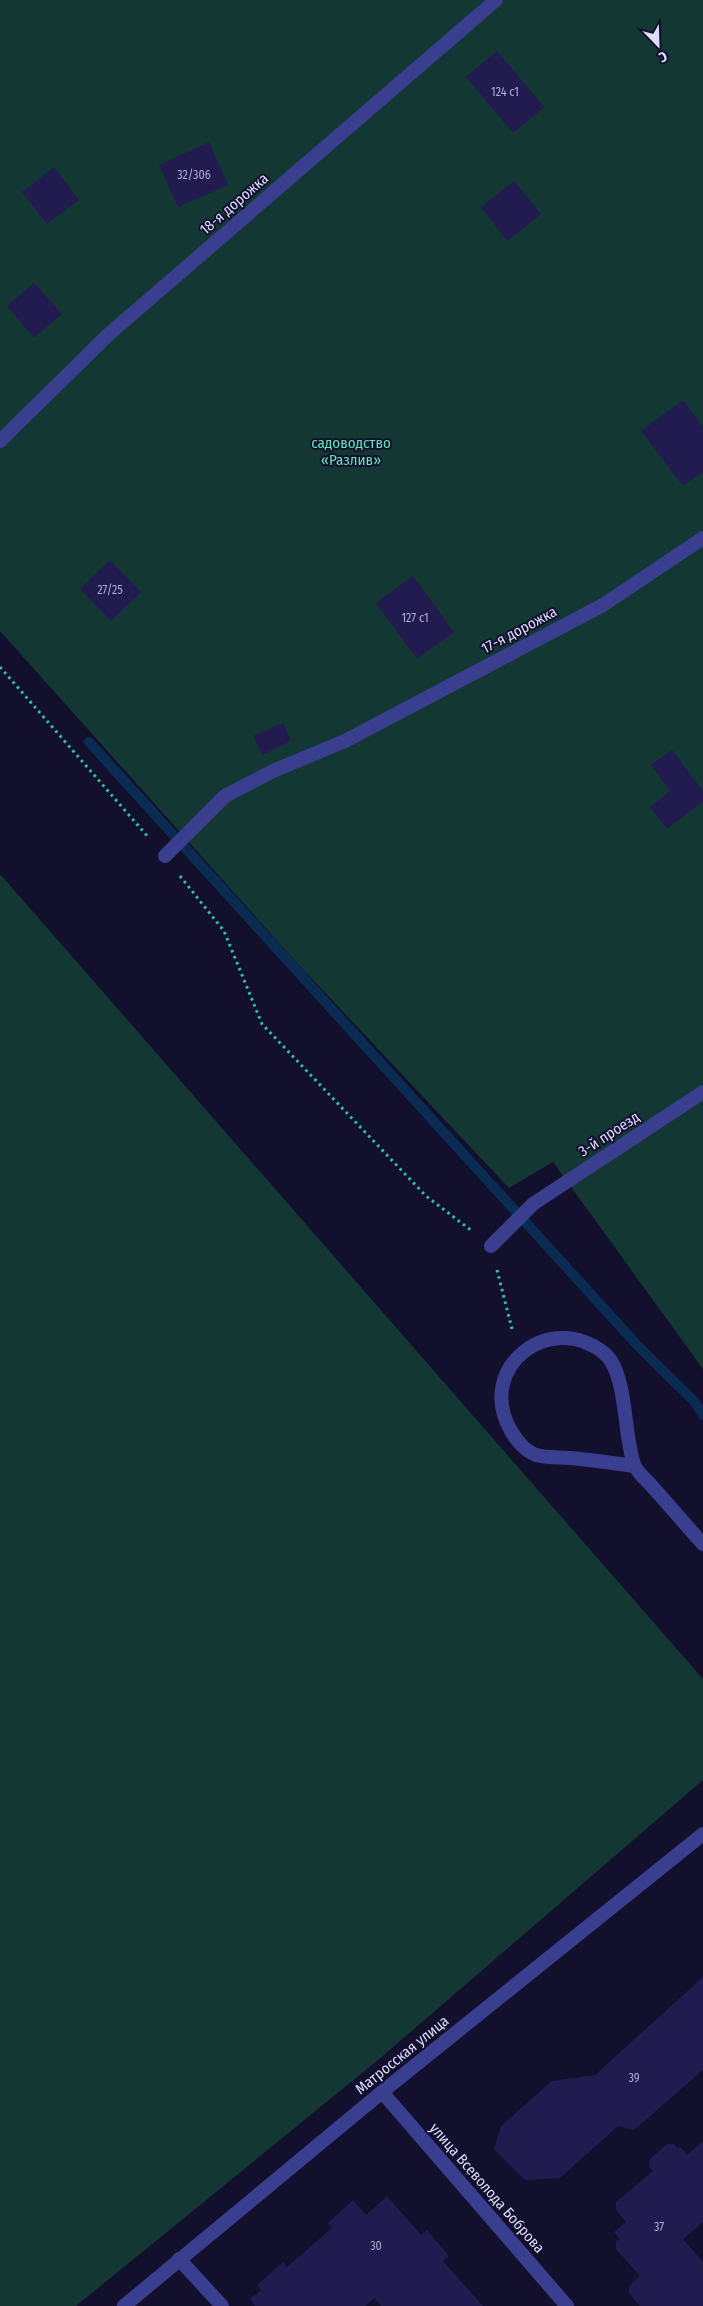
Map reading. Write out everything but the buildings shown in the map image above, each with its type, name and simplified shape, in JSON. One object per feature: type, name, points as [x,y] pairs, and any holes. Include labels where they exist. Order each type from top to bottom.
[{"type":"street","name":"18-я дорожка","points":[[0,441],[109,334],[496,0]]},
{"type":"street","name":"17-я дорожка","points":[[169,852],[225,796],[273,771],[345,741],[603,605],[703,538]]},
{"type":"street","name":"3-й проезд","points":[[491,1246],[533,1204],[703,1092]]},
{"type":"street","points":[[634,1466],[536,1455],[516,1440],[503,1415],[500,1396],[505,1375],[519,1354],[538,1342],[562,1337],[587,1342],[605,1354],[618,1372],[634,1466],[703,1544]]},
{"type":"street","name":"Матросская улица","points":[[124,2306],[179,2258],[382,2092],[703,1834]]},
{"type":"street","name":"улица Всеволода Боброва","points":[[382,2092],[568,2306]]},
{"type":"street","points":[[179,2258],[222,2306]]},
{"type":"path","points":[[0,667],[169,852],[224,931],[262,1024],[426,1196],[491,1246],[519,1354]]},
{"type":"green space","name":"садоводство «Разлив»","points":[[0,0],[703,0],[703,1369],[553,1162],[509,1188],[297,963],[0,631]]},
{"type":"green space","points":[[0,874],[703,1679],[703,1780],[378,2060],[76,2306],[0,2306]]},
{"type":"waterway","points":[[89,742],[638,1346],[695,1402],[703,1415]]}]
